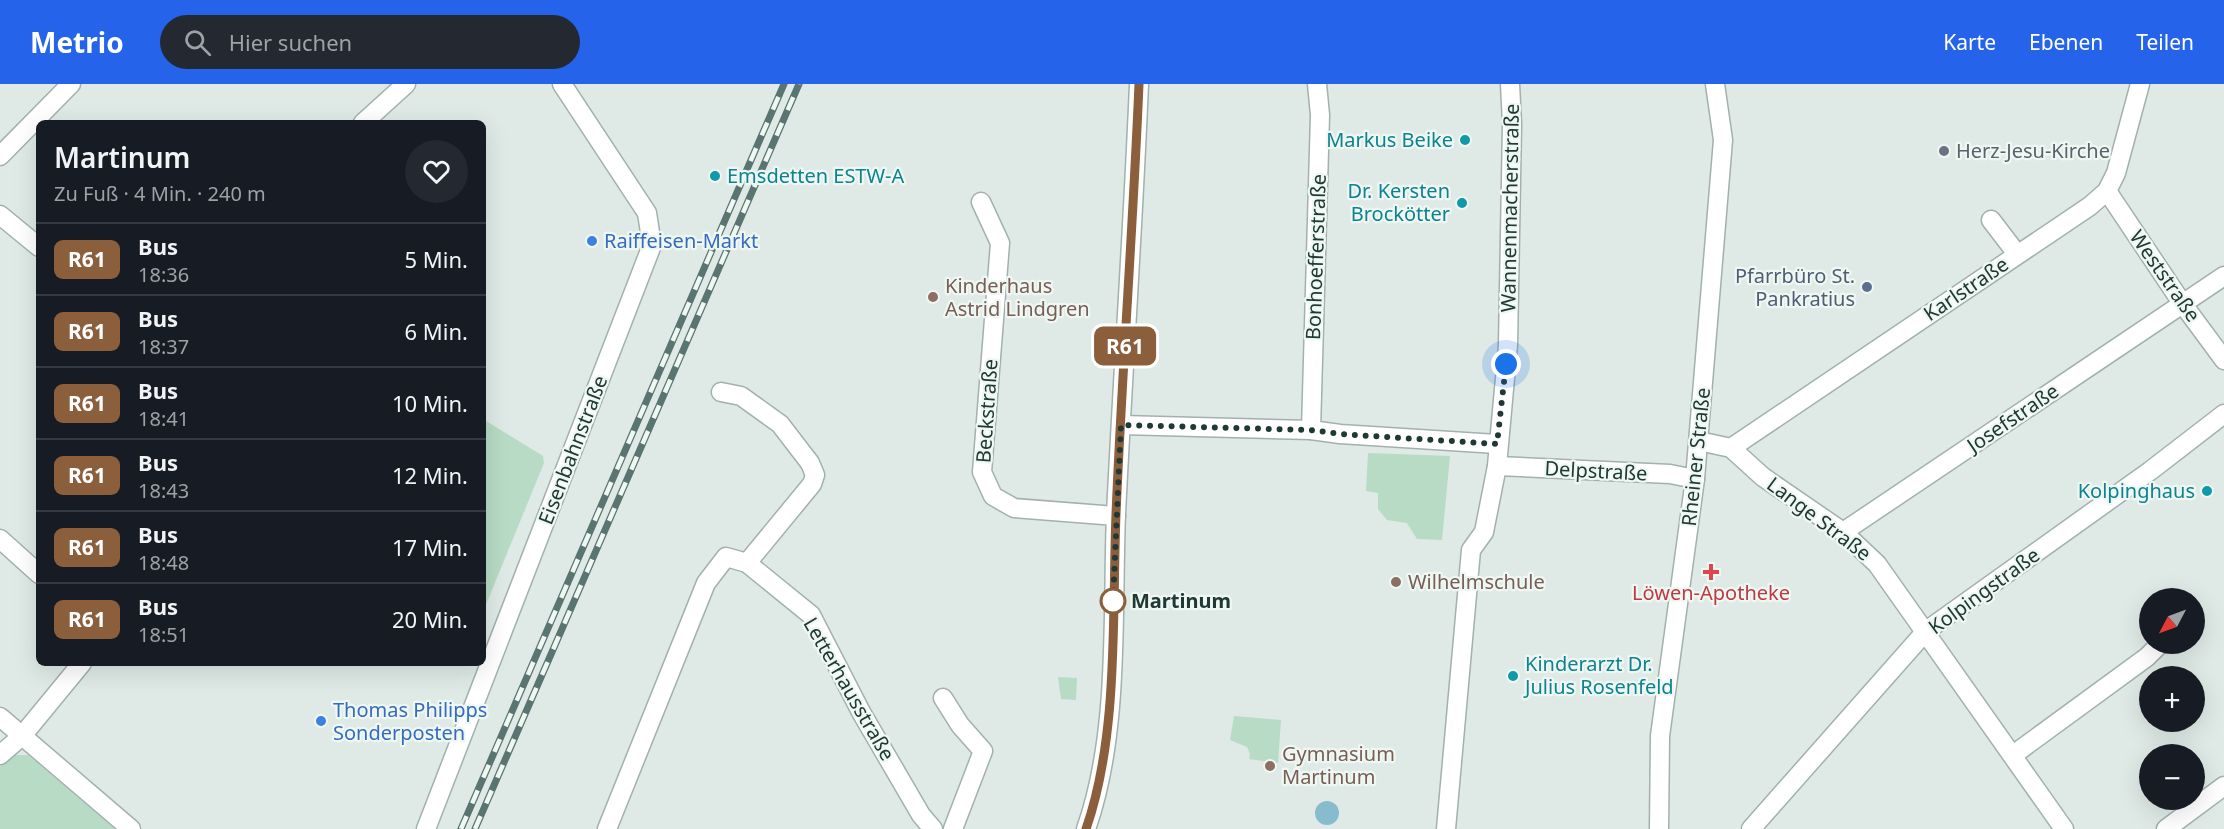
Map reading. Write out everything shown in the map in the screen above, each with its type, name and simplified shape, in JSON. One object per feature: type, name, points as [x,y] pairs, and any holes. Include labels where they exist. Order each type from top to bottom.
[{"type":"street","points":[[0,156],[71,84]]},
{"type":"street","points":[[366,120],[406,84]]},
{"type":"street","name":"Eisenbahnstraße","points":[[426,829],[652,245],[647,213],[562,84]]},
{"type":"street","points":[[1086,829],[1097,795],[1108,722],[1116,516],[1139,84]]},
{"type":"street","name":"Bonhoefferstraße","points":[[1311,430],[1320,115],[1317,84]]},
{"type":"street","name":"Wannenmacherstraße","points":[[1446,829],[1471,550],[1484,531],[1497,466],[1497,444],[1508,345],[1512,124],[1510,84]]},
{"type":"street","name":"Rheiner Straße","points":[[1659,829],[1660,736],[1695,479],[1723,140],[1715,84]]},
{"type":"street","name":"Karlstraße","points":[[1731,448],[2090,206],[2107,191],[2116,173],[2140,84]]},
{"type":"street","name":"Weststraße","points":[[2107,191],[2182,303],[2224,360]]},
{"type":"street","name":"Beckstraße","points":[[981,202],[1000,243],[982,472],[993,496],[1014,508],[1116,516]]},
{"type":"street","points":[[0,215],[36,245]]},
{"type":"street","points":[[1990,220],[2017,254]]},
{"type":"street","name":"Josefstraße","points":[[1844,532],[2224,276]]},
{"type":"street","points":[[607,829],[706,583],[726,557],[747,563],[812,484],[815,475],[810,463],[780,424],[741,396],[721,392]]},
{"type":"street","name":"Kolpingstraße","points":[[1751,829],[1926,631],[2150,471],[2224,414]]},
{"type":"street","points":[[1121,425],[1311,430],[1340,434],[1497,444]]},
{"type":"street","name":"Lange Straße","points":[[1699,441],[1731,448],[1763,477],[1844,532],[1877,564],[2064,829]]},
{"type":"street","name":"Delpstraße","points":[[1497,466],[1670,474],[1695,479]]},
{"type":"street","points":[[0,539],[36,571]]},
{"type":"street","name":"Letterhausstraße","points":[[747,563],[811,615],[861,712],[921,815],[933,829]]},
{"type":"street","points":[[2013,755],[2150,654]]},
{"type":"street","points":[[0,755],[22,736],[80,666]]},
{"type":"street","points":[[943,698],[960,725],[983,751],[952,829]]},
{"type":"street","points":[[0,717],[132,829]]},
{"type":"street","points":[[2166,829],[2224,786]]},
{"type":"green space","points":[[486,421],[543,456],[544,463],[486,605]]},
{"type":"green space","points":[[1368,453],[1450,456],[1442,540],[1417,539],[1407,523],[1387,520],[1378,509],[1378,493],[1366,491]]},
{"type":"green space","points":[[1058,677],[1077,678],[1076,700],[1061,699]]},
{"type":"green space","points":[[1234,716],[1281,720],[1278,763],[1249,759],[1250,754],[1247,747],[1230,740]]},
{"type":"green space","points":[[12,755],[28,755],[115,829],[0,829],[0,766]]},
{"type":"water","points":[[1327,801],[1335,805],[1339,813],[1335,821],[1327,825],[1319,821],[1315,813],[1319,805]]},
{"type":"railway","points":[[461,829],[784,84]]},
{"type":"railway","points":[[475,829],[799,84]]},
{"type":"bus line","name":"R61","points":[[1086,829],[1097,795],[1108,722],[1111,682],[1117,493],[1139,84]]},
{"type":"place","name":"Markus Beike","points":[[1465,140]]},
{"type":"place","name":"Herz-Jesu-Kirche","points":[[1944,151]]},
{"type":"place","name":"Emsdetten ESTW-A","points":[[715,176]]},
{"type":"place","name":"Dr. Kersten Brockötter","points":[[1462,203]]},
{"type":"place","name":"Raiffeisen-Markt","points":[[592,241]]},
{"type":"place","name":"Pfarrbüro St. Pankratius","points":[[1867,287]]},
{"type":"place","name":"Kinderhaus Astrid Lindgren","points":[[933,297]]},
{"type":"place","name":"Kolpinghaus","points":[[2207,491]]},
{"type":"place","name":"Löwen-Apotheke","points":[[1711,572]]},
{"type":"place","name":"Wilhelmschule","points":[[1396,582]]},
{"type":"place","name":"Martinum","points":[[1113,601]]},
{"type":"place","name":"Kinderarzt Dr. Julius Rosenfeld","points":[[1513,676]]},
{"type":"place","name":"Thomas Philipps Sonderposten","points":[[321,721]]},
{"type":"place","name":"Gymnasium Martinum","points":[[1270,766]]},
{"type":"route","points":[[1113,601],[1121,425],[1311,430],[1340,434],[1497,444],[1506,364]]}]
